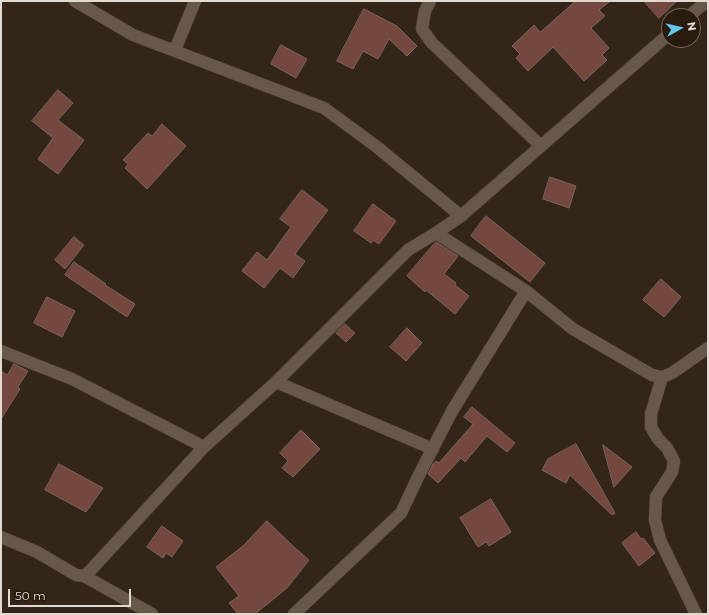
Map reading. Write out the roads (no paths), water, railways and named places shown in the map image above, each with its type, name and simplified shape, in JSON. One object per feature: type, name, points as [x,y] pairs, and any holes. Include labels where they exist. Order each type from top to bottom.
[{"type":"street","points":[[76,1],[133,35],[324,108],[378,147],[461,216]]},
{"type":"street","points":[[175,50],[196,1]]},
{"type":"street","points":[[430,1],[425,11],[422,29],[432,43],[541,146]]},
{"type":"street","points":[[699,8],[707,1]]},
{"type":"street","points":[[84,576],[204,447],[276,382],[408,250],[461,216],[661,41]]},
{"type":"street","points":[[436,233],[526,291],[574,329],[652,375],[662,377],[672,373],[708,348]]},
{"type":"street","points":[[294,614],[401,513],[452,411],[526,291]]},
{"type":"street","points":[[1,351],[72,379],[204,447]]},
{"type":"street","points":[[662,377],[651,414],[651,427],[658,439],[667,448],[674,461],[672,472],[656,497],[655,520],[660,540],[696,614]]},
{"type":"street","points":[[276,382],[432,449]]},
{"type":"street","points":[[1,537],[36,552],[76,575],[84,576],[152,614]]}]
